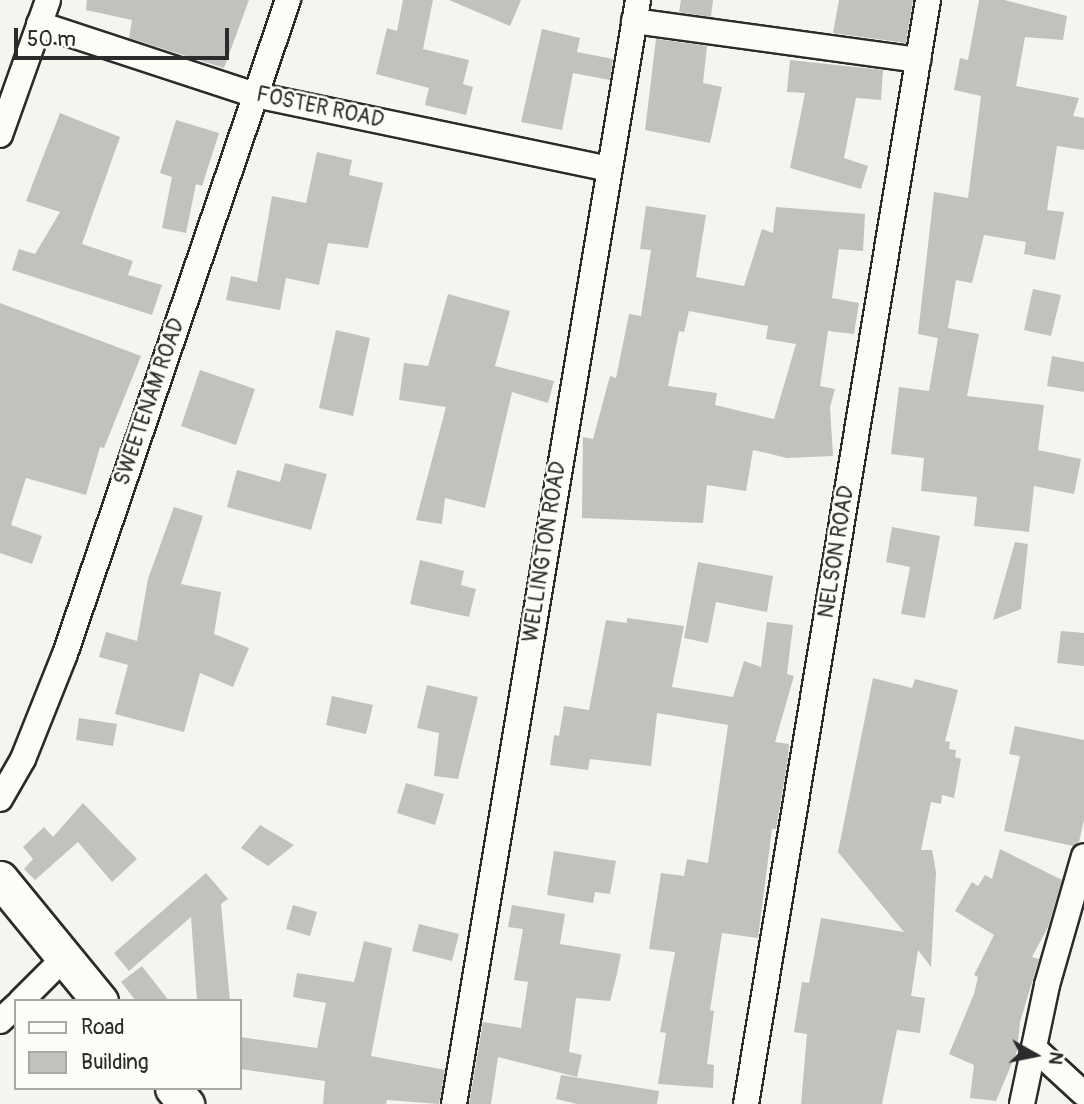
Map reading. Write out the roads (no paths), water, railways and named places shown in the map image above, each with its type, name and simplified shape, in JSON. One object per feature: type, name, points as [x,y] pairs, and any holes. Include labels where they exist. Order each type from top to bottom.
[{"type":"main road","points":[[0,879],[98,999]]},
{"type":"main road","points":[[175,1090],[186,1104]]},
{"type":"street","points":[[0,135],[48,0]]},
{"type":"street","name":"SWEETENAM ROAD","points":[[0,799],[23,759],[65,654],[288,0]]},
{"type":"street","name":"NELSON ROAD","points":[[746,1104],[928,0]]},
{"type":"street","points":[[636,10],[918,60]]},
{"type":"street","name":"WELLINGTON ROAD","points":[[454,1104],[636,10]]},
{"type":"street","name":"FOSTER ROAD","points":[[39,24],[255,95],[608,169]]},
{"type":"street","points":[[1021,1104],[1084,858]]},
{"type":"street","points":[[23,999],[64,958]]},
{"type":"street","points":[[0,1021],[14,1008]]},
{"type":"street","points":[[1034,1048],[1084,1094]]}]
